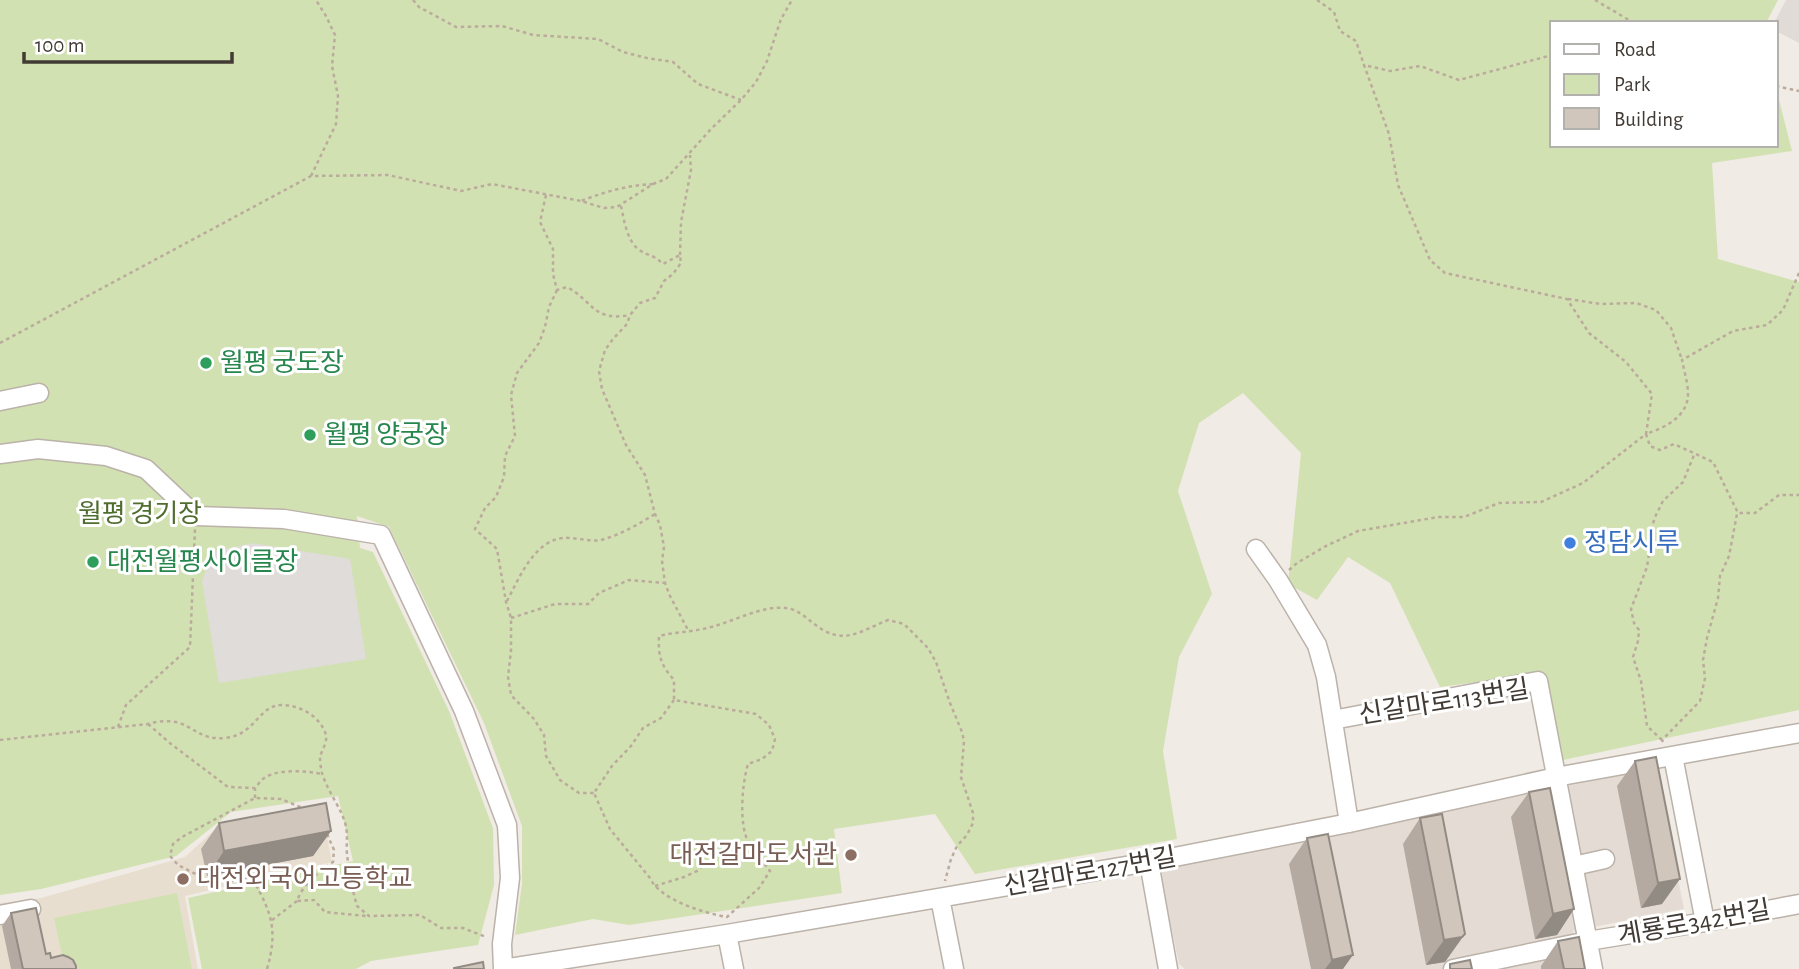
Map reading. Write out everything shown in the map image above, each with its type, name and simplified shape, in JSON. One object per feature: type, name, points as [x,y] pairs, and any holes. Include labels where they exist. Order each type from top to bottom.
[{"type":"street","points":[[0,401],[39,393]]},
{"type":"street","points":[[0,454],[38,449],[106,456],[146,470],[196,516],[284,519],[381,535],[464,711],[508,825],[510,877],[502,944],[503,969]]},
{"type":"street","points":[[1256,549],[1278,580],[1317,646],[1326,677],[1333,720]]},
{"type":"street","name":"신갈마로113번길","points":[[1349,823],[1333,720],[1538,681],[1593,969]]},
{"type":"street","name":"신갈마로127번길","points":[[503,969],[1149,862],[1349,823],[1556,777],[1799,733]]},
{"type":"street","points":[[1673,756],[1705,922]]},
{"type":"street","points":[[1574,866],[1605,859]]},
{"type":"street","points":[[1149,862],[1168,969]]},
{"type":"street","points":[[940,898],[954,969]]},
{"type":"street","name":"계룡로342번길","points":[[1453,969],[1588,941],[1799,904]]},
{"type":"street","points":[[0,915],[31,909]]},
{"type":"street","points":[[727,934],[734,969]]},
{"type":"path","points":[[311,176],[336,124],[338,96],[332,66],[335,35],[316,0]]},
{"type":"path","points":[[413,0],[419,7],[456,27],[502,26],[533,35],[598,39],[623,52],[673,62],[698,84],[741,100]]},
{"type":"path","points":[[0,344],[311,176],[387,175],[461,191],[492,184],[604,208],[621,206],[653,184],[666,179],[756,82],[767,61],[781,19],[792,0]]},
{"type":"path","points":[[1278,580],[1297,563],[1358,531],[1437,517],[1464,517],[1499,503],[1541,502],[1583,483],[1646,434],[1662,429],[1681,414],[1688,396],[1682,360],[1671,328],[1656,310],[1636,303],[1601,304],[1567,299],[1445,272],[1430,260],[1398,185],[1390,134],[1356,41],[1340,31],[1334,12],[1317,0]]},
{"type":"path","points":[[1595,0],[1631,21]]},
{"type":"path","points":[[1364,65],[1390,71],[1420,66],[1459,80],[1550,56]]},
{"type":"path","points":[[1778,86],[1799,91]]},
{"type":"path","points":[[689,632],[665,583],[660,525],[645,475],[626,445],[601,389],[598,370],[605,350],[627,324],[630,315],[640,303],[655,298],[664,281],[681,263],[681,222],[691,170],[690,153]]},
{"type":"path","points":[[581,201],[603,192],[653,184]]},
{"type":"path","points":[[546,195],[540,222],[553,249],[553,274],[557,290],[549,307],[539,343],[517,373],[511,395],[515,436],[505,456],[504,477],[496,497],[485,508],[475,529],[497,549],[511,618],[508,677],[510,695],[534,719],[544,736],[546,756],[560,780],[579,793],[594,793]]},
{"type":"path","points":[[621,206],[628,234],[637,249],[656,256],[663,264],[680,255]]},
{"type":"path","points":[[1682,360],[1733,331],[1767,325],[1783,310],[1799,273]]},
{"type":"path","points":[[557,290],[567,287],[598,312],[614,318],[630,315]]},
{"type":"path","points":[[1567,299],[1589,333],[1626,362],[1652,394],[1646,434],[1650,446],[1660,450],[1674,444],[1713,462],[1738,513]]},
{"type":"path","points":[[1673,756],[1662,740],[1647,726],[1641,681],[1633,657],[1639,630],[1634,623],[1631,609],[1647,567],[1654,519],[1664,501],[1683,482],[1694,454]]},
{"type":"path","points":[[1738,513],[1755,513],[1779,495],[1799,495]]},
{"type":"path","points":[[1662,740],[1700,701],[1705,678],[1703,660],[1707,638],[1718,598],[1720,576],[1729,556],[1738,513]]},
{"type":"path","points":[[506,602],[523,571],[549,542],[562,538],[599,540],[638,525],[655,514]]},
{"type":"path","points":[[117,727],[126,705],[190,647],[196,516]]},
{"type":"path","points":[[511,618],[555,604],[588,604],[599,593],[629,580],[665,583]]},
{"type":"path","points":[[594,793],[643,728],[661,718],[674,700],[674,680],[663,667],[659,636],[716,626],[768,609],[787,607],[805,615],[826,632],[844,637],[856,635],[888,620],[904,624],[928,648],[936,662],[964,741],[961,777],[973,813],[973,824],[951,859],[940,898]]},
{"type":"path","points":[[594,793],[610,829],[650,878],[654,887],[706,913],[727,916],[759,888],[769,872],[749,844],[744,831],[744,776],[748,764],[762,759],[772,751],[775,739],[769,725],[756,714],[674,700]]},
{"type":"path","points":[[0,740],[160,721],[179,723],[200,735],[221,739],[236,737],[246,731],[256,723],[265,709],[278,705],[296,706],[312,715],[325,731],[327,740],[320,759],[322,774],[346,825],[347,852],[357,906],[369,916]]},
{"type":"path","points":[[148,724],[228,787],[255,788]]},
{"type":"path","points":[[255,798],[255,788],[264,778],[275,774],[302,770],[322,774]]},
{"type":"path","points":[[267,969],[273,949],[272,920],[263,896],[253,880],[242,879],[215,884],[178,865],[170,856],[173,844],[255,798],[281,799],[303,807],[313,816]]},
{"type":"path","points":[[272,920],[296,901],[302,888],[312,877],[332,862],[334,850],[323,824]]},
{"type":"path","points":[[654,887],[697,871],[718,852],[749,844]]},
{"type":"path","points":[[296,901],[314,900],[325,912],[369,916],[420,915],[441,928],[463,928],[502,944]]},
{"type":"shaded area","points":[[1786,0],[1799,0],[1799,43],[1778,32],[1778,21],[1775,21]]},
{"type":"shaded area","points":[[253,543],[350,559],[366,659],[219,683],[202,581],[213,552]]},
{"type":"shaded area","points":[[1656,768],[1684,909],[1573,931],[1580,969],[1185,969],[1179,964],[1159,869]]},
{"type":"shaded area","name":"대전외국어고등학교","points":[[322,812],[332,862],[185,896],[198,969],[0,969],[0,903],[41,898],[185,857],[211,833]]},
{"type":"green space","name":"월평 경기장","points":[[0,0],[1778,0],[1767,21],[1550,21],[1550,147],[1778,147],[1778,96],[1792,151],[1712,163],[1718,259],[1799,282],[1799,710],[1563,760],[1544,673],[1440,687],[1390,583],[1348,557],[1317,600],[1288,584],[1301,453],[1243,393],[1199,423],[1178,491],[1212,594],[1179,657],[1163,751],[1177,839],[975,874],[935,814],[834,829],[842,893],[629,925],[593,919],[515,935],[522,884],[522,826],[484,723],[389,527],[357,516],[360,548],[373,552],[449,711],[493,828],[494,885],[478,945],[371,961],[356,969],[202,969],[188,898],[353,861],[338,796],[231,812],[176,856],[41,889],[0,895]]},
{"type":"green space","points":[[177,893],[192,969],[65,969],[54,918]]},
{"type":"building","points":[[1656,757],[1680,879],[1658,883],[1635,761]]},
{"type":"building","points":[[1550,788],[1574,909],[1553,914],[1529,792]]},
{"type":"building","points":[[326,803],[331,831],[224,851],[219,823]]},
{"type":"building","points":[[1442,814],[1465,934],[1444,940],[1420,818]]},
{"type":"building","points":[[1328,834],[1353,955],[1332,960],[1307,838]]},
{"type":"building","points":[[36,908],[46,954],[50,953],[51,958],[63,955],[68,957],[73,960],[76,969],[23,969],[11,913]]},
{"type":"building","points":[[1579,937],[1585,969],[1564,969],[1558,941]]},
{"type":"building","points":[[1470,960],[1472,969],[1450,969],[1450,964]]},
{"type":"building","points":[[483,962],[484,969],[454,969],[454,968]]},
{"type":"place","name":"월평 궁도장","points":[[206,363]]},
{"type":"place","name":"월평 양궁장","points":[[310,435]]},
{"type":"place","name":"정담시루","points":[[1570,543]]},
{"type":"place","name":"대전월평사이클장","points":[[93,562]]},
{"type":"place","name":"대전갈마도서관","points":[[851,855]]},
{"type":"place","name":"대전외국어고등학교","points":[[183,879]]}]
